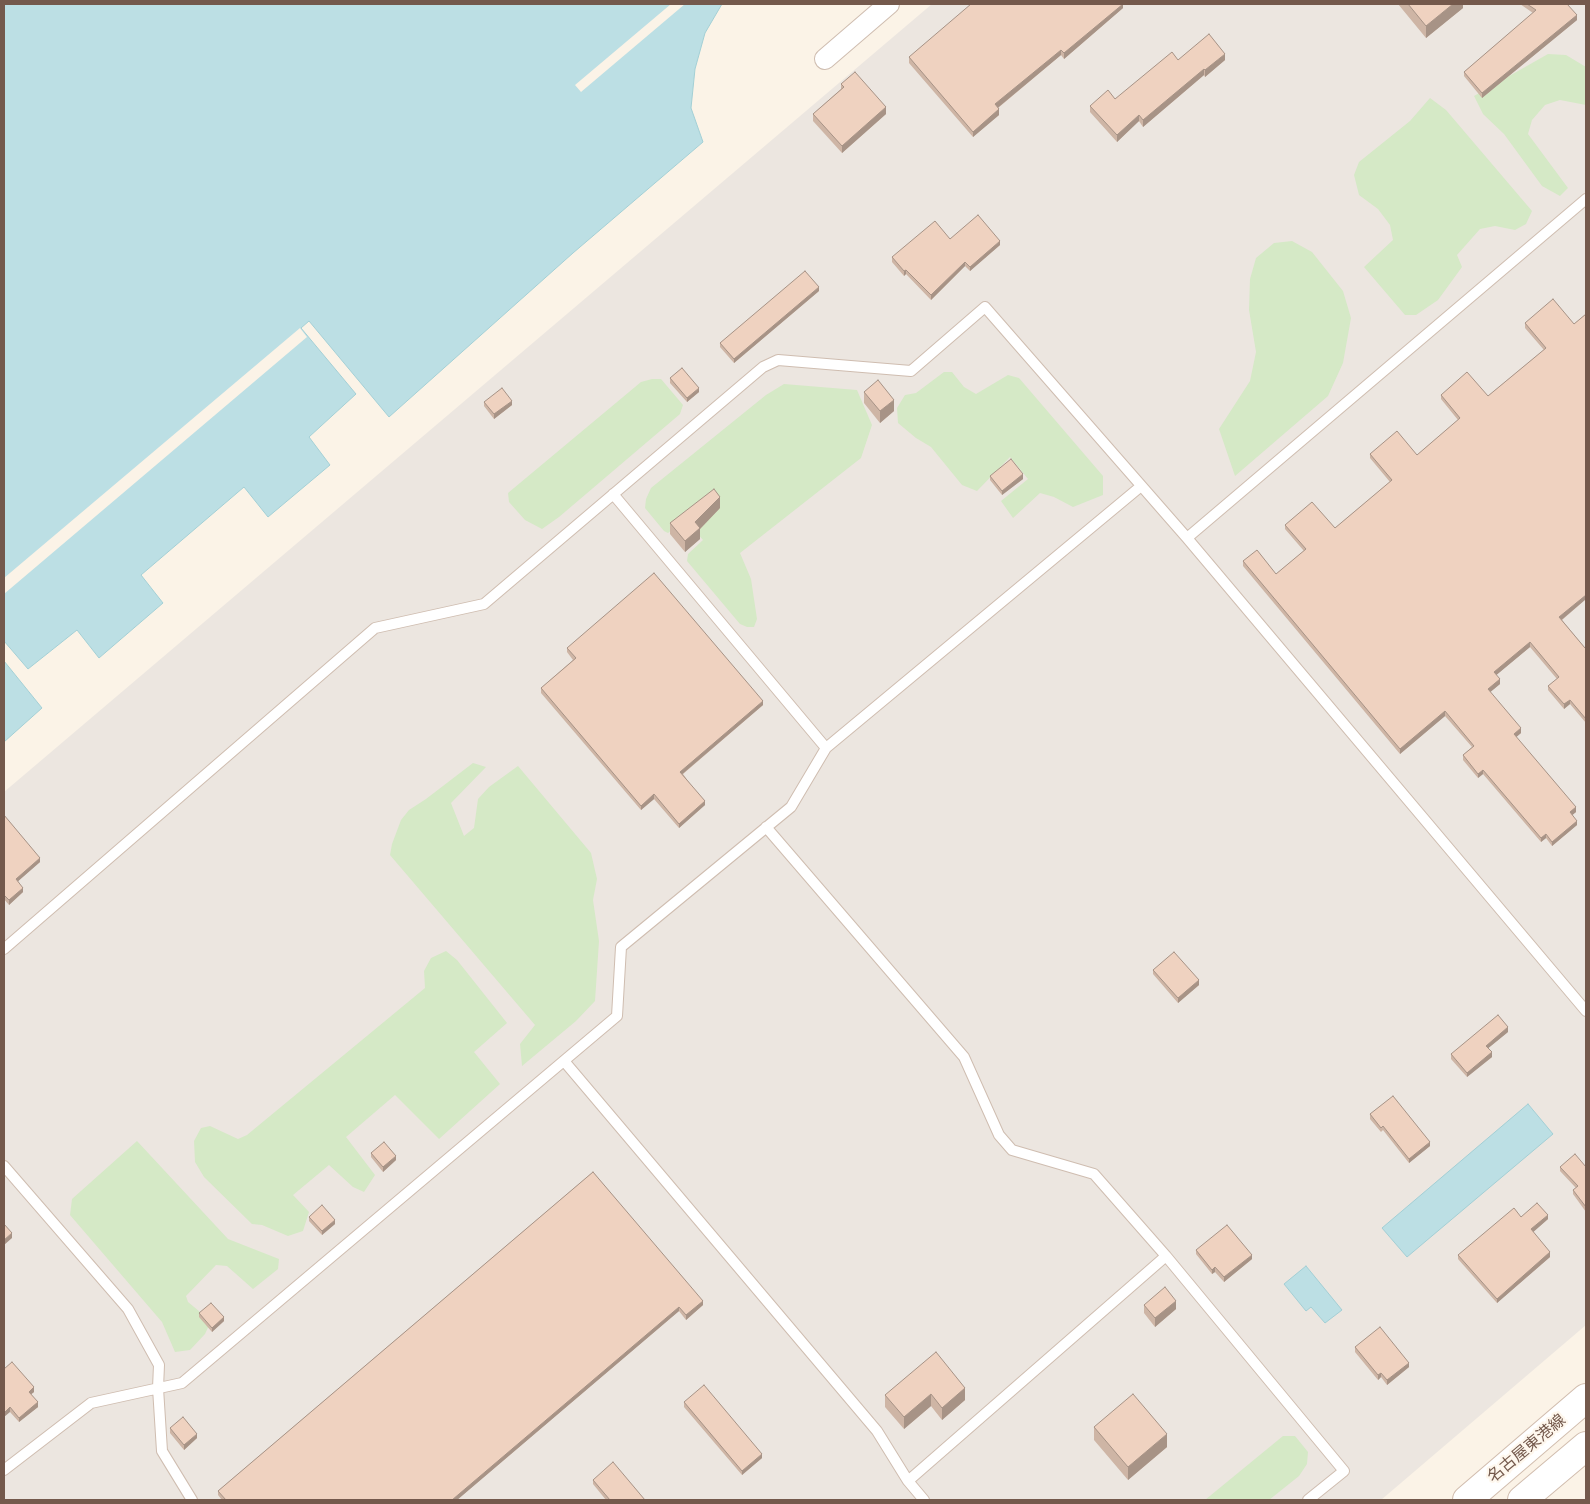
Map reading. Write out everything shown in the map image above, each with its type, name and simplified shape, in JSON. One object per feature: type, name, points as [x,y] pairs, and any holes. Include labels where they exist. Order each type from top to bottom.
[{"type":"main road","name":"名古屋東港線","points":[[1467,1500],[1586,1398]]},
{"type":"main road","points":[[1522,1500],[1586,1446]]},
{"type":"street","points":[[825,59],[889,4]]},
{"type":"lane","points":[[1187,538],[1586,199]]},
{"type":"lane","points":[[4,949],[375,628],[484,604],[764,367],[778,360],[911,371],[985,307],[1140,487],[1187,538],[1586,1011]]},
{"type":"lane","points":[[4,1470],[91,1403],[182,1383],[617,1016],[622,946],[791,807],[826,748],[1140,487]]},
{"type":"lane","points":[[613,494],[826,748]]},
{"type":"lane","points":[[766,827],[964,1057],[999,1135],[1012,1150],[1094,1174],[1166,1256],[1344,1471],[1308,1500]]},
{"type":"lane","points":[[564,1061],[877,1431],[908,1481],[924,1500]]},
{"type":"lane","points":[[4,1166],[128,1309],[159,1365],[158,1388],[162,1452],[192,1500]]},
{"type":"lane","points":[[908,1481],[1166,1256]]},
{"type":"shaded area","points":[[932,4],[1586,4],[1586,1325],[1381,1500],[4,1500],[4,792]]},
{"type":"green space","points":[[1548,54],[1566,55],[1586,67],[1586,105],[1560,100],[1545,105],[1532,120],[1528,134],[1568,188],[1560,196],[1542,186],[1504,134],[1483,114],[1474,96]]},
{"type":"green space","points":[[1430,98],[1446,110],[1532,211],[1526,224],[1515,230],[1495,226],[1480,229],[1457,255],[1462,267],[1438,300],[1416,315],[1405,315],[1364,267],[1393,240],[1390,225],[1378,209],[1359,195],[1354,175],[1359,162],[1410,121]]},
{"type":"green space","points":[[1292,241],[1312,252],[1343,291],[1351,318],[1343,363],[1328,396],[1235,476],[1219,429],[1250,381],[1256,352],[1249,310],[1250,279],[1256,258],[1274,243]]},
{"type":"green space","points":[[944,372],[952,372],[964,387],[976,394],[1008,375],[1019,378],[1103,476],[1103,495],[1073,507],[1054,497],[1040,493],[1013,518],[1001,501],[1028,479],[1010,457],[977,491],[962,485],[931,447],[916,438],[898,423],[897,408],[905,395],[916,393]]},
{"type":"green space","points":[[661,379],[683,405],[680,414],[559,517],[542,529],[525,520],[509,502],[508,493],[641,382]]},
{"type":"green space","points":[[784,384],[857,390],[872,425],[861,458],[740,553],[751,579],[757,619],[754,627],[747,627],[740,624],[687,561],[688,554],[703,540],[685,519],[668,533],[664,531],[645,508],[646,499],[651,488],[766,395]]},
{"type":"green space","points":[[473,763],[486,767],[451,803],[464,836],[474,828],[478,799],[489,787],[518,766],[591,853],[597,879],[593,900],[599,941],[595,1001],[576,1021],[522,1066],[520,1044],[535,1025],[390,855],[401,820],[409,810]]},
{"type":"green space","points":[[446,951],[457,960],[507,1023],[474,1052],[500,1084],[439,1139],[395,1095],[346,1137],[375,1175],[364,1192],[353,1187],[329,1165],[293,1195],[309,1212],[303,1231],[288,1236],[262,1225],[252,1224],[204,1177],[195,1162],[194,1141],[201,1128],[210,1126],[238,1139],[247,1135],[425,988],[424,971],[431,958]]},
{"type":"green space","points":[[137,1141],[228,1239],[279,1259],[278,1269],[253,1289],[227,1266],[216,1265],[186,1296],[188,1302],[211,1321],[205,1334],[190,1350],[175,1352],[162,1322],[70,1215],[72,1199]]},
{"type":"green space","points":[[1283,1436],[1295,1436],[1308,1452],[1307,1464],[1299,1476],[1269,1500],[1205,1500]]},
{"type":"water","points":[[4,4],[722,4],[705,33],[695,69],[691,108],[703,142],[573,253],[389,417],[309,321],[301,328],[356,394],[309,437],[330,465],[268,517],[244,487],[141,575],[163,603],[99,658],[77,630],[28,669],[4,641]]},
{"type":"water","points":[[4,661],[42,708],[4,742]]},
{"type":"water","points":[[1528,1104],[1553,1134],[1407,1257],[1382,1228]]},
{"type":"water","points":[[1306,1266],[1342,1310],[1325,1323],[1311,1307],[1306,1311],[1284,1284]]},
{"type":"pier","points":[[671,4],[685,4],[581,92],[575,85]]},
{"type":"pier","points":[[300,328],[307,337],[4,594],[4,578]]},
{"type":"building","points":[[971,4],[1123,4],[1064,53],[1061,50],[995,104],[999,109],[973,132],[909,57]]},
{"type":"building","points":[[1408,4],[1453,4],[1426,26]]},
{"type":"building","points":[[1527,4],[1567,4],[1577,15],[1482,93],[1464,72],[1536,10]]},
{"type":"building","points":[[1209,34],[1225,54],[1143,120],[1139,115],[1117,135],[1090,106],[1108,90],[1115,99],[1172,52],[1178,60]]},
{"type":"building","points":[[855,72],[886,107],[842,146],[813,114],[844,87],[841,84]]},
{"type":"building","points":[[978,215],[1000,241],[970,267],[965,262],[931,295],[906,270],[904,271],[892,257],[935,221],[950,239]]},
{"type":"building","points":[[805,271],[819,287],[734,359],[720,343]]},
{"type":"building","points":[[1553,299],[1574,324],[1586,314],[1586,595],[1559,617],[1586,647],[1586,719],[1570,700],[1564,704],[1548,686],[1559,677],[1530,642],[1494,672],[1500,679],[1488,689],[1521,728],[1514,734],[1576,807],[1570,812],[1577,821],[1552,842],[1546,834],[1541,838],[1483,770],[1478,774],[1463,755],[1474,746],[1445,711],[1400,749],[1243,561],[1257,550],[1276,574],[1306,549],[1285,525],[1312,502],[1335,528],[1392,480],[1370,454],[1397,431],[1417,455],[1460,418],[1441,395],[1467,372],[1488,396],[1546,348],[1525,323]]},
{"type":"building","points":[[682,368],[699,388],[687,398],[670,378]]},
{"type":"building","points":[[878,380],[894,400],[880,411],[864,392]]},
{"type":"building","points":[[502,388],[512,401],[494,414],[484,402]]},
{"type":"building","points":[[1011,459],[1023,474],[1002,491],[990,476]]},
{"type":"building","points":[[714,489],[720,497],[695,522],[700,528],[685,541],[670,523]]},
{"type":"building","points":[[654,573],[763,701],[680,772],[705,801],[679,824],[654,794],[641,806],[541,688],[576,658],[567,648]]},
{"type":"building","points":[[4,815],[40,858],[16,879],[23,888],[9,900],[4,895]]},
{"type":"building","points":[[1174,952],[1199,980],[1178,998],[1153,970]]},
{"type":"building","points":[[1498,1015],[1508,1027],[1486,1046],[1492,1052],[1467,1073],[1451,1054]]},
{"type":"building","points":[[1393,1096],[1430,1142],[1409,1159],[1383,1126],[1381,1128],[1370,1114]]},
{"type":"building","points":[[384,1142],[396,1156],[383,1167],[371,1153]]},
{"type":"building","points":[[1575,1154],[1586,1167],[1586,1207],[1573,1190],[1578,1186],[1560,1167]]},
{"type":"building","points":[[593,1172],[703,1301],[686,1315],[679,1307],[452,1500],[226,1500],[218,1491]]},
{"type":"building","points":[[1537,1203],[1548,1215],[1531,1229],[1550,1252],[1497,1299],[1458,1255],[1514,1208],[1521,1217]]},
{"type":"building","points":[[322,1205],[335,1220],[322,1231],[309,1217]]},
{"type":"building","points":[[4,1224],[12,1233],[4,1240]]},
{"type":"building","points":[[1227,1225],[1252,1255],[1224,1277],[1215,1267],[1212,1270],[1196,1250]]},
{"type":"building","points":[[1165,1287],[1176,1301],[1155,1318],[1144,1305]]},
{"type":"building","points":[[211,1303],[224,1317],[212,1328],[199,1313]]},
{"type":"building","points":[[1380,1327],[1409,1363],[1387,1380],[1381,1373],[1378,1375],[1355,1347]]},
{"type":"building","points":[[936,1352],[965,1388],[942,1408],[931,1394],[904,1417],[885,1395]]},
{"type":"building","points":[[12,1362],[34,1387],[29,1392],[38,1402],[19,1418],[10,1407],[4,1413],[4,1369]]},
{"type":"building","points":[[704,1385],[762,1454],[742,1471],[684,1402]]},
{"type":"building","points":[[1133,1394],[1167,1434],[1128,1467],[1094,1427]]},
{"type":"building","points":[[183,1417],[197,1434],[184,1445],[170,1428]]},
{"type":"building","points":[[613,1462],[645,1500],[610,1500],[593,1480]]}]
